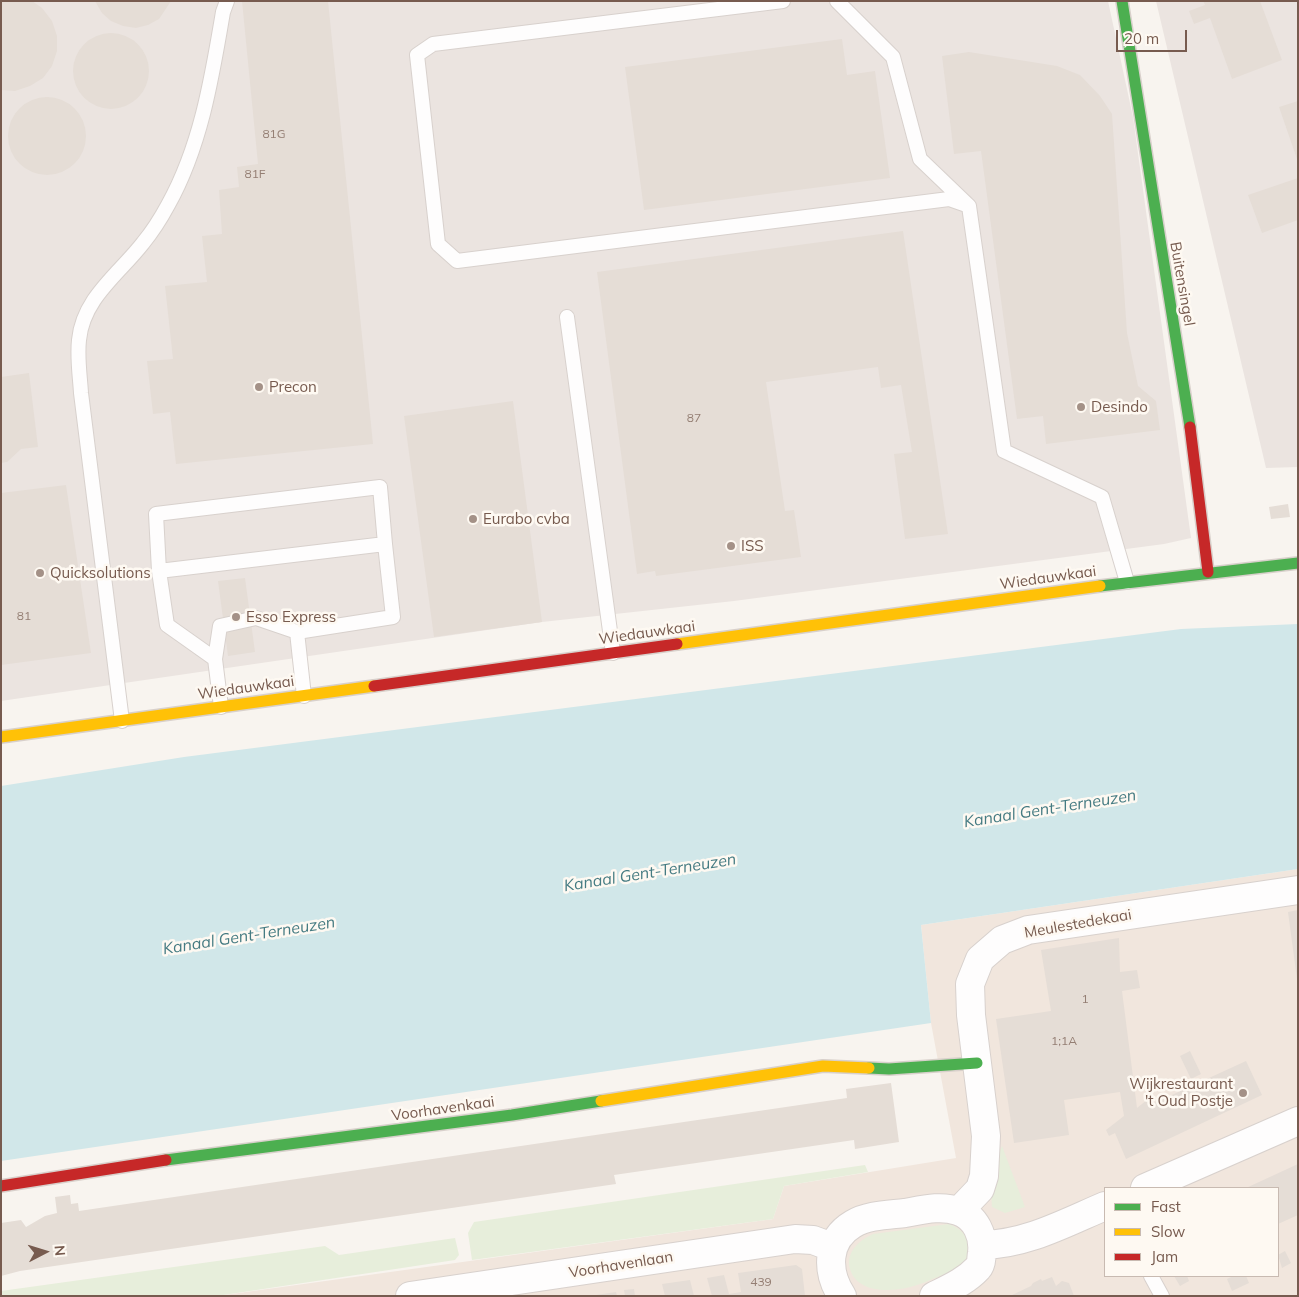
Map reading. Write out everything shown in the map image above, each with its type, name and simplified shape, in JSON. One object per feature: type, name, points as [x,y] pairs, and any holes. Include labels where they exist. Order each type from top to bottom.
[{"type":"street","name":"Buitensingel","points":[[1122,1],[1189,419],[1208,572]]},
{"type":"street","name":"Wiedauwkaai","points":[[1,737],[1127,582],[1298,563]]},
{"type":"street","name":"Meulestedekaai","points":[[959,1211],[980,1189],[984,1176],[986,1136],[969,1064],[970,984],[980,959],[1002,940],[1028,930],[1298,890]]},
{"type":"street","name":"Voorhavenkaai","points":[[1,1186],[232,1150],[512,1115],[823,1066],[889,1069],[969,1064]]},
{"type":"street","points":[[1147,1187],[1298,1121]]},
{"type":"street","points":[[982,1245],[1002,1244],[1030,1238],[1104,1206]]},
{"type":"street","points":[[842,1296],[837,1288],[830,1265],[832,1247],[841,1234],[853,1224],[869,1218],[941,1208],[959,1211],[969,1218],[980,1231],[982,1245],[980,1265],[967,1279],[934,1296]]},
{"type":"street","name":"Voorhavenlaan","points":[[410,1296],[795,1239],[813,1240],[832,1247]]},
{"type":"lane","points":[[122,720],[81,393],[79,338],[86,314],[98,292],[144,243],[168,205],[184,170],[209,91],[227,1]]},
{"type":"lane","points":[[783,1],[433,44],[417,55],[438,244],[457,261],[949,199],[969,206]]},
{"type":"lane","points":[[836,1],[893,57],[920,159],[969,206],[1004,451],[1102,497],[1127,582]]},
{"type":"lane","points":[[567,317],[613,653]]},
{"type":"lane","points":[[215,659],[167,626],[160,571],[156,514],[380,487],[393,616],[297,632],[256,618],[220,626],[215,659],[221,707]]},
{"type":"lane","points":[[160,571],[385,544]]},
{"type":"lane","points":[[297,632],[304,696]]},
{"type":"lane","points":[[1152,1277],[1162,1296]]},
{"type":"shaded area","points":[[1,1],[1108,1],[1133,117],[1191,538],[1164,544],[734,601],[542,622],[1,701]]},
{"type":"shaded area","points":[[1156,1],[1298,1],[1298,467],[1266,468]]},
{"type":"shaded area","points":[[1298,869],[1298,1296],[217,1296],[773,1219],[784,1186],[956,1158],[931,1023],[921,925]]},
{"type":"green space","points":[[1002,1146],[1025,1207],[1005,1213],[992,1207],[991,1199],[994,1168]]},
{"type":"green space","points":[[865,1165],[868,1172],[784,1186],[773,1219],[472,1260],[468,1233],[474,1222]]},
{"type":"green space","points":[[949,1224],[963,1233],[970,1247],[966,1259],[955,1270],[918,1285],[893,1290],[869,1288],[860,1283],[853,1275],[849,1265],[850,1255],[859,1242],[868,1236]]},
{"type":"green space","points":[[455,1238],[459,1255],[455,1260],[217,1296],[1,1296],[1,1291],[325,1246],[339,1255]]},
{"type":"water","name":"Kanaal Gent-Terneuzen","points":[[1298,624],[1298,869],[921,925],[931,1023],[1,1161],[1,786],[184,757],[1181,629]]},
{"type":"building","points":[[1,1],[32,1],[42,8],[52,21],[57,36],[57,51],[52,66],[43,78],[30,86],[15,91],[1,90]]},
{"type":"building","points":[[95,1],[171,1],[159,19],[148,25],[136,28],[123,26],[111,21],[102,13]]},
{"type":"building","points":[[242,1],[328,1],[373,444],[176,464],[170,412],[153,414],[147,361],[173,359],[165,286],[207,282],[202,236],[222,234],[219,190],[239,187],[237,167],[258,164]]},
{"type":"building","points":[[1203,1],[1260,1],[1282,60],[1232,79],[1210,18],[1194,24],[1189,11],[1205,5]]},
{"type":"building","points":[[111,33],[126,36],[138,44],[146,56],[149,71],[146,86],[138,98],[126,106],[111,109],[96,106],[84,98],[76,86],[73,71],[76,56],[84,44],[96,36]]},
{"type":"building","points":[[842,39],[847,75],[875,71],[890,178],[644,210],[625,67]]},
{"type":"building","points":[[969,52],[1057,66],[1080,75],[1100,96],[1112,114],[1127,333],[1138,386],[1156,401],[1160,430],[1046,444],[1043,416],[1017,419],[981,151],[954,154],[942,56]]},
{"type":"building","points":[[47,97],[62,100],[75,108],[83,121],[86,136],[83,151],[75,164],[62,172],[47,175],[32,172],[19,164],[11,151],[8,136],[11,121],[19,108],[32,100]]},
{"type":"building","points":[[1298,101],[1298,159],[1297,159],[1279,107]]},
{"type":"building","points":[[1298,178],[1298,220],[1262,233],[1248,195]]},
{"type":"building","points":[[903,231],[948,534],[905,539],[894,454],[912,452],[901,385],[881,388],[878,367],[766,382],[785,511],[794,510],[801,557],[656,576],[655,571],[637,574],[597,272]]},
{"type":"building","points":[[29,373],[38,447],[21,449],[7,462],[1,463],[1,377]]},
{"type":"building","name":"Eurabo cvba","points":[[513,401],[542,622],[434,637],[404,416]]},
{"type":"building","name":"Quicksolutions","points":[[66,485],[91,653],[1,665],[1,493]]},
{"type":"building","points":[[1288,504],[1290,517],[1271,519],[1269,507]]},
{"type":"building","name":"Esso Express","points":[[245,578],[255,652],[228,656],[218,581]]},
{"type":"building","points":[[1298,910],[1298,979],[1297,979],[1288,912]]},
{"type":"building","points":[[1119,938],[1120,972],[1137,970],[1140,988],[1122,991],[1137,1108],[1147,1100],[1150,1105],[1246,1061],[1262,1095],[1126,1159],[1115,1133],[1109,1136],[1106,1130],[1124,1116],[1120,1092],[1064,1100],[1069,1135],[1014,1143],[996,1019],[1051,1011],[1041,950]]},
{"type":"building","points":[[1190,1051],[1201,1074],[1191,1079],[1180,1056]]},
{"type":"building","points":[[891,1083],[899,1142],[855,1149],[854,1140],[614,1175],[616,1184],[20,1271],[1,1276],[1,1223],[21,1220],[26,1227],[45,1216],[57,1213],[55,1197],[70,1195],[71,1204],[78,1203],[79,1211],[847,1098],[846,1089]]},
{"type":"building","points":[[1298,1164],[1298,1215],[1279,1224],[1279,1187],[1248,1187]]},
{"type":"building","points":[[1285,1251],[1291,1263],[1282,1268],[1279,1254]]},
{"type":"building","points":[[796,1265],[802,1269],[805,1296],[712,1296],[707,1278],[724,1275],[729,1294],[741,1292],[738,1273]]},
{"type":"building","points":[[1052,1277],[1056,1286],[1062,1281],[1069,1283],[1074,1296],[1010,1296],[1041,1279],[1042,1281]]},
{"type":"building","points":[[1175,1277],[1187,1277],[1189,1281],[1180,1286]]},
{"type":"building","points":[[1231,1277],[1246,1277],[1249,1283],[1232,1291],[1227,1279]]},
{"type":"building","points":[[690,1280],[694,1296],[665,1296],[662,1284]]},
{"type":"building","points":[[634,1289],[635,1296],[625,1296],[624,1290]]},
{"type":"building","points":[[616,1292],[617,1296],[596,1296],[596,1295]]},
{"type":"traffic: fast","points":[[1122,1],[1190,427]]},
{"type":"traffic: fast","points":[[1100,586],[1298,563]]},
{"type":"traffic: fast","points":[[869,1068],[889,1069],[977,1063]]},
{"type":"traffic: fast","points":[[166,1160],[512,1115],[601,1101]]},
{"type":"traffic: slow","points":[[677,644],[1100,586]]},
{"type":"traffic: slow","points":[[1,737],[374,686]]},
{"type":"traffic: slow","points":[[601,1101],[823,1066],[869,1068]]},
{"type":"traffic: jam","points":[[1190,427],[1208,572]]},
{"type":"traffic: jam","points":[[374,686],[677,644]]},
{"type":"traffic: jam","points":[[1,1186],[166,1160]]},
{"type":"place","name":"Precon","points":[[259,387]]},
{"type":"place","name":"Desindo","points":[[1081,407]]},
{"type":"place","name":"Eurabo cvba","points":[[473,519]]},
{"type":"place","name":"ISS","points":[[731,546]]},
{"type":"place","name":"Quicksolutions","points":[[40,573]]},
{"type":"place","name":"Esso Express","points":[[236,617]]},
{"type":"place","name":"Wijkrestaurant 't Oud Postje","points":[[1243,1093]]}]
